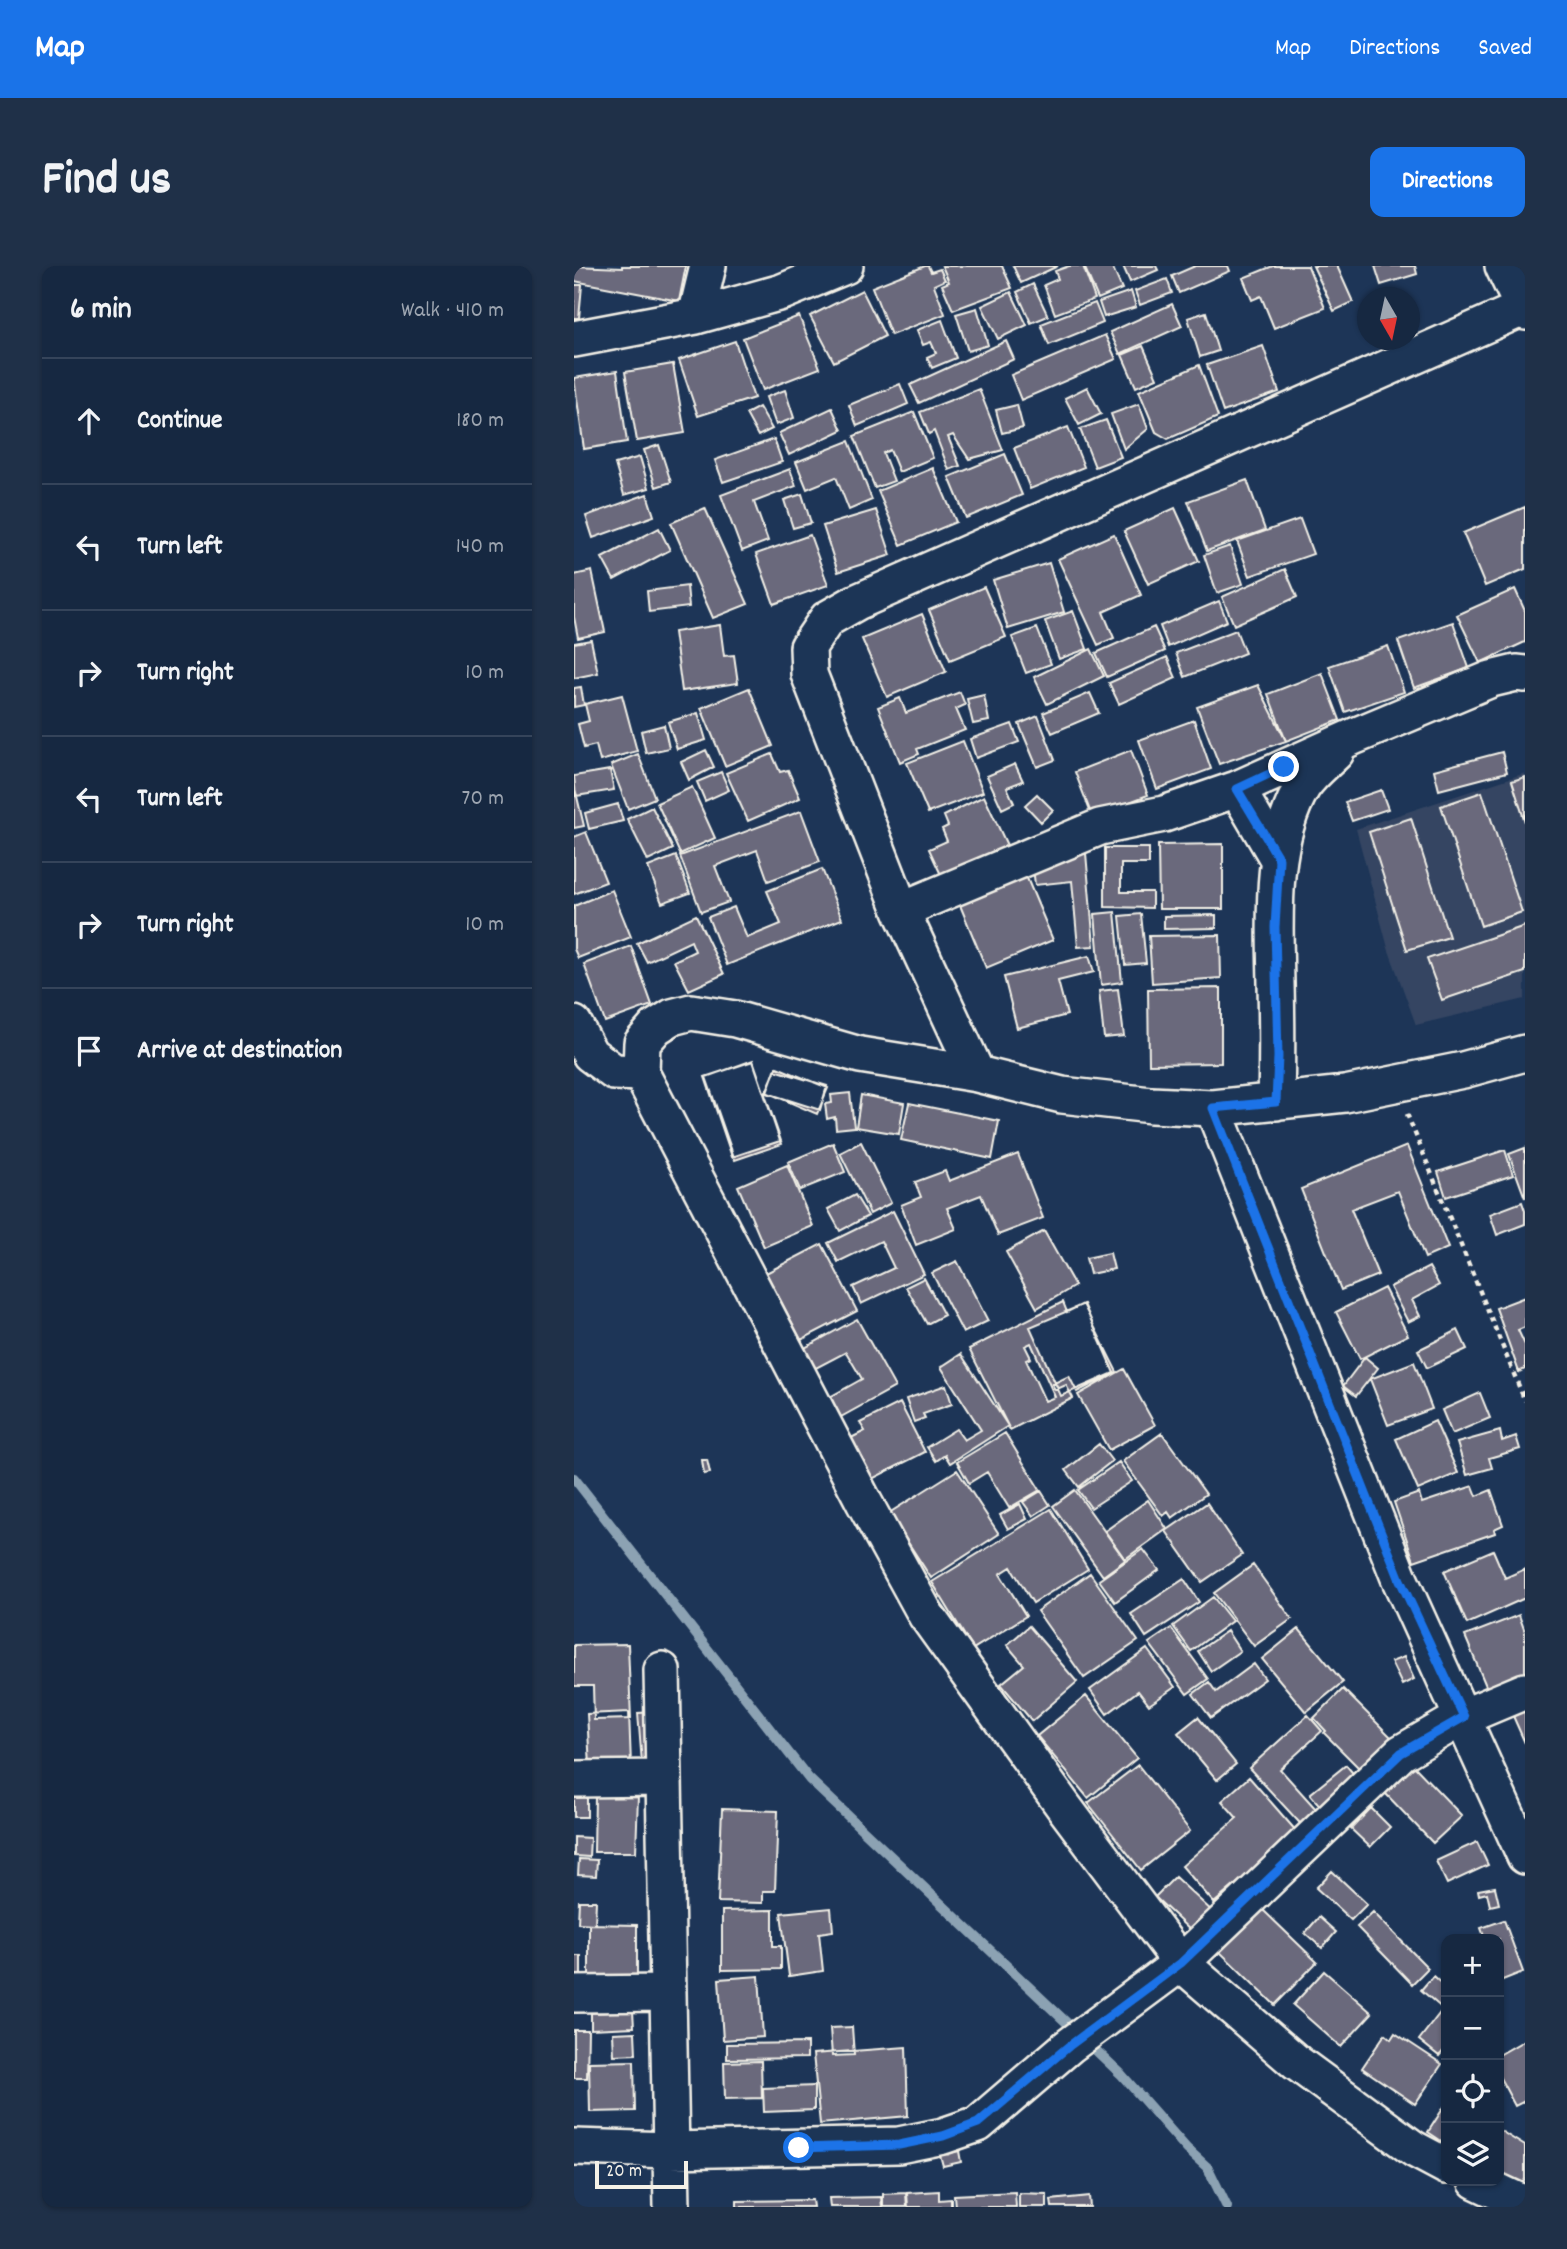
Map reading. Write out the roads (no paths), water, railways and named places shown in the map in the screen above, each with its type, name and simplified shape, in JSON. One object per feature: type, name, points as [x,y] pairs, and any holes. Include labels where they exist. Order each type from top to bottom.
[{"type":"street","points":[[696,316],[708,266]]},
{"type":"street","points":[[574,340],[696,316],[782,292],[845,266]]},
{"type":"street","points":[[977,1074],[901,910],[809,674],[808,646],[827,619],[870,597],[1523,310],[1503,266]]},
{"type":"street","points":[[901,910],[1100,827],[1164,814],[1237,789],[1491,679],[1522,671]]},
{"type":"street","points":[[1276,1102],[1278,1057],[1275,927],[1279,859],[1292,811],[1302,788],[1312,774],[1355,736]]},
{"type":"street","points":[[1237,789],[1279,859]]},
{"type":"street","points":[[1441,2163],[1414,2149],[1297,2063],[1181,1963],[1063,1807],[926,1615],[641,1073],[642,1044],[656,1027],[672,1017],[691,1012],[735,1018],[860,1055],[977,1074],[1062,1096],[1213,1108],[1345,1094],[1396,1085],[1525,1053]]},
{"type":"street","points":[[574,1024],[590,1054],[614,1072],[641,1073]]},
{"type":"street","points":[[1213,1108],[1400,1580],[1525,1856]]},
{"type":"street","points":[[662,1670],[672,2207]]},
{"type":"street","points":[[574,2147],[671,2150],[899,2145],[943,2136],[978,2123],[1069,2046],[1181,1963],[1401,1753],[1464,1717],[1525,1692]]},
{"type":"street","points":[[574,1779],[664,1779]]},
{"type":"street","points":[[574,1994],[668,1993]]},
{"type":"street","points":[[1487,2186],[1525,2204]]},
{"type":"waterway","points":[[574,1478],[809,1779],[1121,2074],[1187,2149],[1208,2168],[1227,2207]]}]
